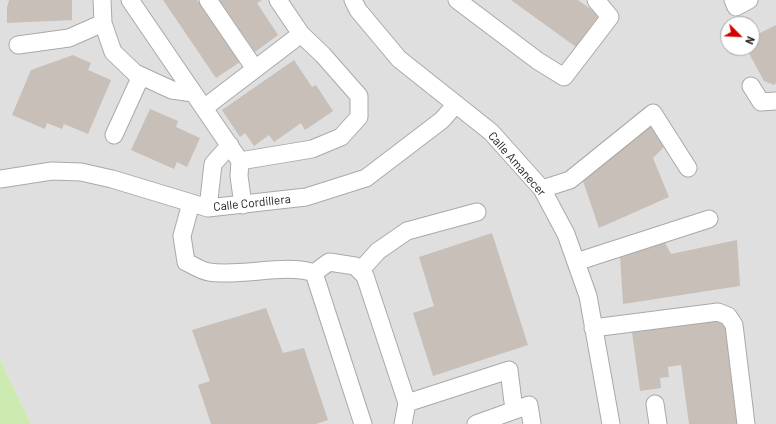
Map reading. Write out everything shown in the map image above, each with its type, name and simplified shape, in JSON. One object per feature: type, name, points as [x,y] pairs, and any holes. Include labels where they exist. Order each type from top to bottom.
[{"type":"street","points":[[102,0],[103,23],[113,52],[135,73],[172,90],[193,92]]},
{"type":"street","points":[[130,0],[230,145],[240,162],[239,176],[243,205]]},
{"type":"street","points":[[208,0],[255,69]]},
{"type":"street","points":[[240,162],[312,149],[341,137],[359,117],[359,96],[323,54],[301,34],[278,0]]},
{"type":"street","name":"Calle Amanecer","points":[[353,0],[358,10],[399,60],[491,132],[542,189],[566,234],[588,296],[611,424]]},
{"type":"street","points":[[457,0],[538,61],[564,77],[610,17],[596,0]]},
{"type":"street","points":[[733,0],[736,7],[749,0]]},
{"type":"street","points":[[18,45],[69,38],[103,23]]},
{"type":"street","points":[[204,108],[301,34]]},
{"type":"street","points":[[114,134],[141,76]]},
{"type":"street","points":[[751,86],[761,102],[776,101]]},
{"type":"street","name":"Calle Cordillera","points":[[0,179],[52,171],[81,172],[112,179],[208,208],[243,205],[306,196],[366,178],[442,120],[456,104]]},
{"type":"street","points":[[542,189],[570,180],[653,113],[688,168]]},
{"type":"street","points":[[208,208],[213,164],[230,145]]},
{"type":"street","points":[[191,203],[182,236],[186,262],[207,272],[238,274],[301,269],[314,273]]},
{"type":"street","points":[[360,271],[378,251],[408,231],[477,212]]},
{"type":"street","points":[[576,262],[709,219]]},
{"type":"street","points":[[314,273],[330,262],[355,266],[365,276],[407,402],[402,424]]},
{"type":"street","points":[[314,273],[363,424]]},
{"type":"street","points":[[593,328],[718,312],[728,316],[734,325],[746,424]]},
{"type":"street","points":[[407,402],[509,370],[514,410]]},
{"type":"street","points":[[655,404],[658,424]]},
{"type":"street","points":[[476,424],[529,406],[532,424]]},
{"type":"shaded area","points":[[0,0],[776,0],[776,424],[31,424],[0,359]]},
{"type":"green space","points":[[0,359],[31,424],[0,424]]},
{"type":"building","points":[[9,0],[72,0],[72,20],[7,23],[7,8]]},
{"type":"building","points":[[163,0],[197,0],[240,62],[216,78]]},
{"type":"building","points":[[219,0],[262,0],[257,3],[278,35],[255,52]]},
{"type":"building","points":[[511,0],[578,0],[599,15],[576,47]]},
{"type":"building","points":[[776,25],[776,83],[774,85],[764,81],[750,56],[760,56],[760,33]]},
{"type":"building","points":[[73,55],[91,63],[88,70],[111,80],[88,134],[64,124],[62,129],[47,123],[45,129],[12,115],[31,70]]},
{"type":"building","points":[[294,60],[312,87],[316,85],[333,111],[305,130],[301,123],[274,142],[269,135],[254,146],[245,133],[240,137],[222,110]]},
{"type":"building","points":[[150,109],[178,121],[176,127],[200,138],[187,167],[177,162],[174,169],[131,150]]},
{"type":"building","points":[[652,120],[668,143],[653,158],[669,197],[599,228],[582,178]]},
{"type":"building","points":[[492,233],[528,345],[433,376],[413,313],[434,306],[419,257]]},
{"type":"building","points":[[663,239],[671,254],[737,240],[740,286],[623,304],[620,256]]},
{"type":"building","points":[[266,308],[283,353],[304,348],[328,420],[316,424],[211,424],[198,385],[210,381],[192,330]]},
{"type":"building","points":[[720,319],[728,326],[742,424],[689,424],[681,365],[668,367],[669,377],[660,378],[661,388],[640,391],[632,332]]}]
